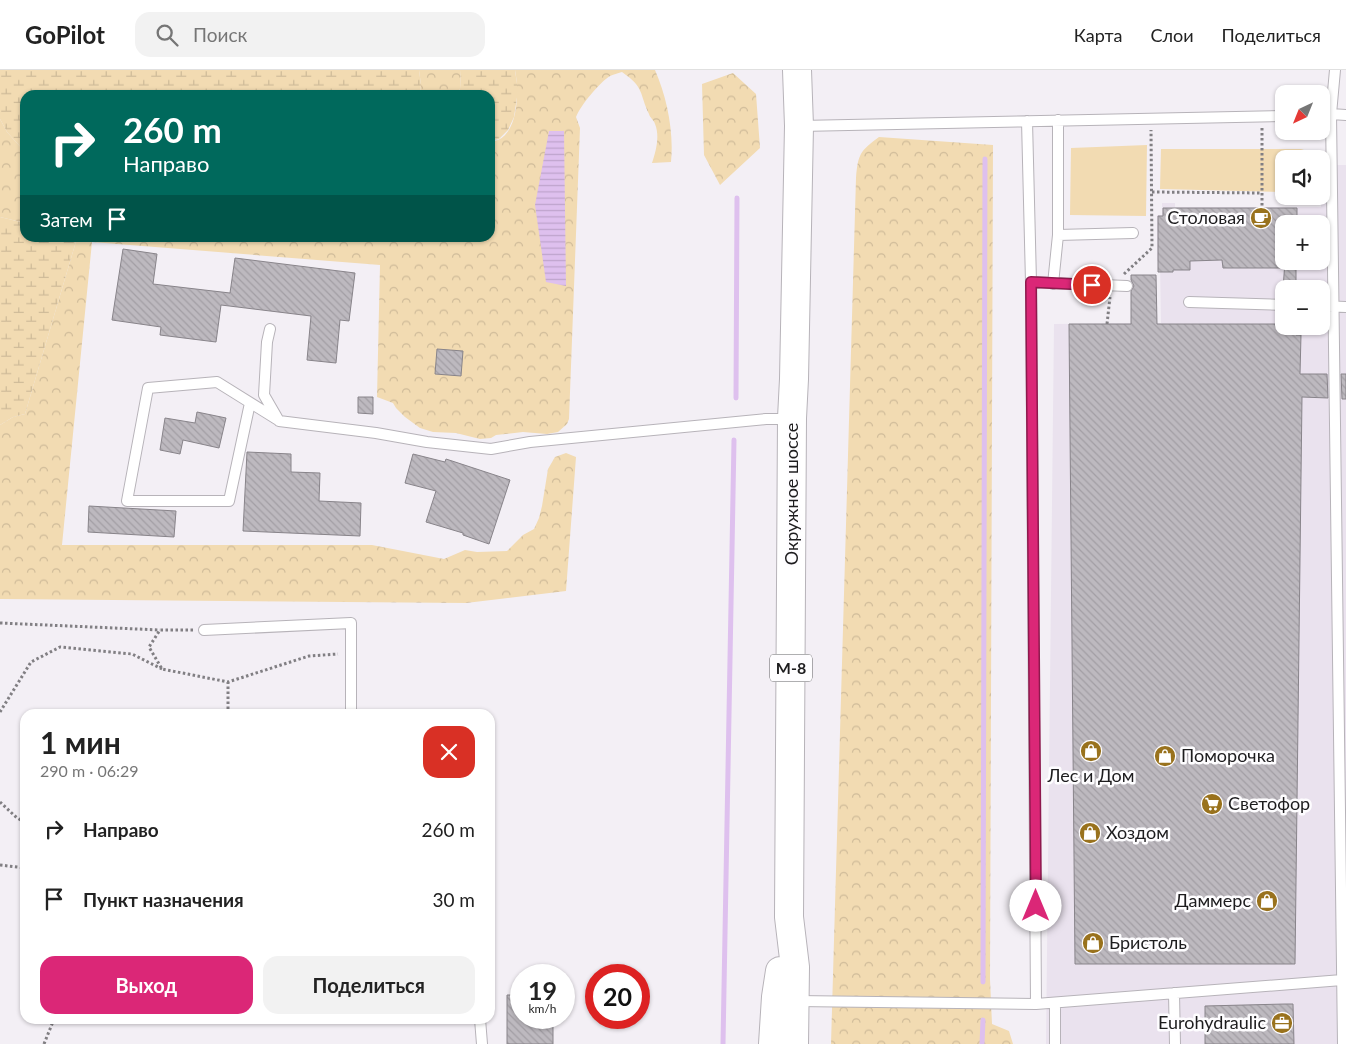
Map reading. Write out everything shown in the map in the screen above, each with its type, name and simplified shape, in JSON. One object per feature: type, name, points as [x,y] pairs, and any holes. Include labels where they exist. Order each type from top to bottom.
[{"type":"main road","name":"Окружное шоссе","points":[[794,1044],[795,968],[789,917],[792,418],[799,126],[797,70]]},
{"type":"main road","name":"Окружное шоссе","points":[[773,1044],[776,997],[789,917]]},
{"type":"lane","points":[[1330,95],[1335,70]]},
{"type":"lane","points":[[1330,115],[1346,115]]},
{"type":"lane","points":[[799,126],[1275,116]]},
{"type":"lane","points":[[1054,284],[1058,235],[1058,120]]},
{"type":"lane","points":[[1027,121],[1031,282],[1036,1004]]},
{"type":"lane","points":[[1327,140],[1334,306],[1342,1044]]},
{"type":"lane","points":[[1058,235],[1133,233]]},
{"type":"lane","points":[[1031,282],[1127,286]]},
{"type":"lane","points":[[1189,302],[1275,305]]},
{"type":"lane","points":[[1330,306],[1346,306]]},
{"type":"lane","points":[[270,329],[266,342],[264,395],[279,421]]},
{"type":"lane","points":[[250,402],[230,501],[127,501],[148,388],[217,382],[250,402],[279,421],[376,433],[426,442],[491,449],[530,442],[792,418]]},
{"type":"lane","points":[[204,630],[351,623],[351,709]]},
{"type":"lane","points":[[794,1001],[1036,1004],[1342,980]]},
{"type":"lane","points":[[1174,993],[1176,1044]]},
{"type":"lane","points":[[1055,1003],[1055,1044]]},
{"type":"lane","points":[[480,1024],[482,1044]]},
{"type":"path","points":[[1262,117],[1262,207]]},
{"type":"path","points":[[1107,324],[1111,286],[1152,248],[1150,118]]},
{"type":"path","points":[[1152,192],[1262,193]]},
{"type":"path","points":[[0,623],[160,630],[204,630]]},
{"type":"path","points":[[160,630],[149,647],[162,669]]},
{"type":"path","points":[[0,712],[31,662],[60,647],[132,654],[162,669],[228,682],[309,656],[351,654]]},
{"type":"path","points":[[228,682],[228,709]]},
{"type":"path","points":[[0,802],[20,820]]},
{"type":"path","points":[[0,865],[20,867]]},
{"type":"path","points":[[44,1044],[52,1024]]},
{"type":"shaded area","points":[[549,131],[564,131],[566,286],[546,282],[535,205]]},
{"type":"shaded area","points":[[1330,165],[1346,165],[1346,1044],[1046,1044],[1054,324],[1161,323],[1160,261],[1157,261],[1157,215],[1162,215],[1162,203],[1175,203],[1175,207],[1321,207],[1321,205],[1330,205]]},
{"type":"green space","points":[[0,70],[419,70],[421,85],[420,90],[20,90],[20,146],[7,132],[0,119]]},
{"type":"green space","points":[[419,70],[461,70],[459,90],[420,90]]},
{"type":"green space","points":[[461,70],[515,70],[518,91],[514,117],[508,130],[499,139],[495,140],[495,90],[460,89]]},
{"type":"green space","points":[[515,70],[655,70],[666,103],[670,127],[671,162],[652,163],[657,138],[655,124],[635,82],[622,72],[610,76],[601,84],[586,101],[576,117],[580,128],[569,419],[567,424],[558,432],[547,434],[523,432],[480,439],[456,433],[433,432],[420,428],[405,417],[393,403],[377,397],[380,265],[92,242],[495,242],[495,140],[505,135],[514,119],[517,88]]},
{"type":"green space","points":[[733,73],[756,94],[760,148],[720,185],[704,155],[702,84]]},
{"type":"green space","points":[[0,119],[7,132],[20,146],[20,222],[0,217]]},
{"type":"green space","points":[[879,137],[993,145],[990,979],[992,1024],[1009,1031],[1013,1044],[831,1044],[856,178],[861,154]]},
{"type":"green space","points":[[1147,145],[1146,216],[1070,215],[1071,148]]},
{"type":"green space","points":[[1161,149],[1304,150],[1275,150],[1275,192],[1160,189]]},
{"type":"green space","points":[[0,217],[20,222],[20,242],[76,242],[25,414],[13,417],[0,425]]},
{"type":"green space","points":[[76,242],[92,242],[62,545],[372,545],[444,559],[465,550],[477,552],[507,551],[523,535],[534,529],[542,506],[548,469],[555,457],[566,453],[576,457],[566,591],[466,603],[0,599],[0,425],[13,417],[25,414]]},
{"type":"building","points":[[1163,208],[1297,208],[1297,215],[1275,215],[1275,268],[1223,268],[1222,260],[1190,261],[1190,270],[1158,272],[1158,216],[1163,216]]},
{"type":"building","points":[[123,249],[157,254],[153,284],[230,293],[235,258],[355,273],[349,321],[340,320],[336,363],[307,360],[311,316],[221,305],[216,342],[160,335],[161,327],[112,320]]},
{"type":"building","points":[[1284,270],[1296,270],[1296,280],[1284,280]]},
{"type":"building","points":[[1131,275],[1156,275],[1157,324],[1275,324],[1275,335],[1301,335],[1300,374],[1327,374],[1328,398],[1302,397],[1295,964],[1075,964],[1069,324],[1131,324],[1131,291],[1134,286]]},
{"type":"building","points":[[437,349],[463,351],[461,376],[435,374]]},
{"type":"building","points":[[1341,374],[1346,374],[1346,399],[1342,399]]},
{"type":"building","points":[[358,397],[373,397],[373,414],[358,413]]},
{"type":"building","points":[[197,412],[226,418],[219,448],[183,440],[180,454],[160,450],[165,418],[195,423]]},
{"type":"building","points":[[247,452],[291,454],[291,472],[320,473],[319,501],[361,503],[360,536],[243,531]]},
{"type":"building","points":[[413,454],[445,462],[446,459],[510,480],[489,544],[463,535],[463,533],[426,522],[436,491],[405,483]]},
{"type":"building","points":[[89,506],[176,511],[174,537],[88,532]]},
{"type":"building","points":[[507,995],[510,995],[510,1029],[553,1029],[553,1044],[507,1044]]},
{"type":"building","points":[[1293,1004],[1294,1044],[1205,1044],[1205,1006]]},
{"type":"waterway","points":[[983,982],[985,159]]},
{"type":"waterway","points":[[736,398],[737,198]]},
{"type":"waterway","points":[[723,1044],[734,440]]},
{"type":"waterway","points":[[982,1044],[983,1020]]},
{"type":"place","name":"Столовая","points":[[1261,218]]},
{"type":"place","name":"Лес и Дом","points":[[1091,751]]},
{"type":"place","name":"Поморочка","points":[[1165,756]]},
{"type":"place","name":"Светофор","points":[[1212,804]]},
{"type":"place","name":"Хоздом","points":[[1090,833]]},
{"type":"place","name":"Даммерс","points":[[1267,901]]},
{"type":"place","name":"Бристоль","points":[[1093,943]]},
{"type":"place","name":"Eurohydraulic","points":[[1282,1023]]},
{"type":"route","points":[[1036,906],[1031,282],[1092,285]]}]
